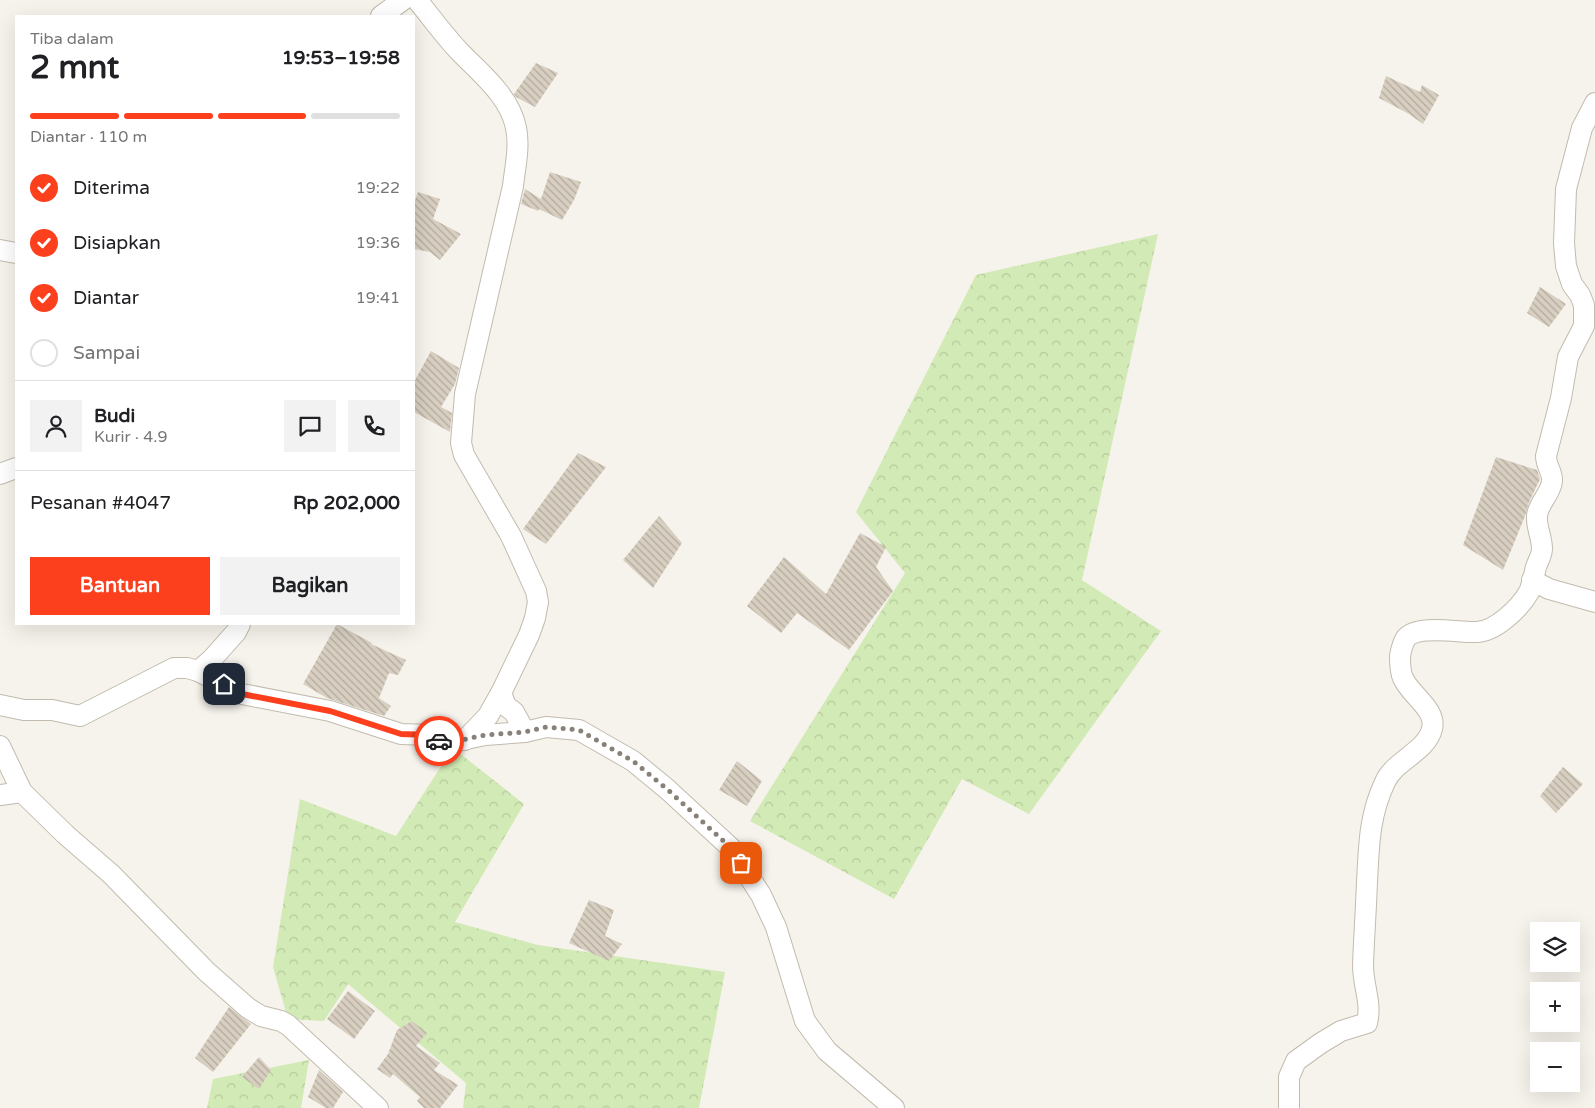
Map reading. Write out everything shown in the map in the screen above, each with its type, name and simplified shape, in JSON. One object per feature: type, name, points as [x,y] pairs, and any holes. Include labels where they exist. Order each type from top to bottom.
[{"type":"street","points":[[382,15],[403,0]]},
{"type":"street","points":[[417,0],[458,49],[498,91],[510,112],[516,128],[517,152],[513,186],[465,394],[461,443],[464,455],[511,536],[536,590],[538,602],[529,635],[501,693],[488,716],[464,740]]},
{"type":"street","points":[[1290,1108],[1289,1077],[1296,1061],[1320,1043],[1341,1032],[1367,1023],[1369,1000],[1363,965],[1370,832],[1376,801],[1387,779],[1400,763],[1422,747],[1429,738],[1432,727],[1430,716],[1422,702],[1410,690],[1403,678],[1400,664],[1404,643],[1407,637],[1415,632],[1478,632],[1491,628],[1506,618],[1523,602],[1530,590],[1542,551],[1541,534],[1537,525],[1538,509],[1551,487],[1552,479],[1546,465],[1546,456],[1559,407],[1568,357],[1574,341],[1584,326],[1584,305],[1572,284],[1566,266],[1564,243],[1566,189],[1582,128],[1595,103]]},
{"type":"street","points":[[0,250],[15,252]]},
{"type":"street","points":[[0,474],[15,468]]},
{"type":"street","points":[[1532,580],[1549,590],[1595,602]]},
{"type":"street","points":[[198,672],[236,632],[240,625]]},
{"type":"street","points":[[0,705],[24,710],[52,710],[80,716],[174,668],[186,668],[242,694],[330,711],[401,734],[431,735],[437,740],[447,743],[485,735],[525,732],[546,727],[579,730],[640,767],[667,789],[731,848],[761,895],[776,927],[804,1021],[827,1051],[894,1108]]},
{"type":"street","points":[[501,693],[506,706],[514,712],[525,732]]},
{"type":"street","points":[[0,746],[22,792],[66,835],[111,874],[207,972],[256,1013],[288,1025],[378,1108]]},
{"type":"street","points":[[0,795],[22,792]]},
{"type":"green space","points":[[1158,234],[1082,580],[1161,631],[1029,814],[962,779],[894,899],[750,821],[905,573],[856,512],[976,275]]},
{"type":"green space","points":[[453,748],[524,804],[455,922],[538,945],[725,972],[699,1108],[463,1108],[466,1083],[348,984],[324,1021],[288,1019],[273,967],[300,799],[396,836]]},
{"type":"green space","points":[[309,1060],[301,1108],[207,1108],[213,1079]]},
{"type":"building","points":[[536,63],[558,73],[535,107],[514,94]]},
{"type":"building","points":[[1386,76],[1420,92],[1422,85],[1439,95],[1423,124],[1379,98]]},
{"type":"building","points":[[550,172],[581,182],[574,200],[562,220],[539,209],[538,211],[521,204],[525,189],[541,199]]},
{"type":"building","points":[[418,192],[440,199],[433,219],[461,234],[440,260],[430,252],[415,249],[415,200]]},
{"type":"building","points":[[1540,287],[1566,304],[1549,327],[1527,313]]},
{"type":"building","points":[[431,351],[459,368],[455,384],[441,407],[452,413],[450,432],[415,413],[415,380]]},
{"type":"building","points":[[578,453],[606,467],[546,544],[523,529]]},
{"type":"building","points":[[1496,457],[1537,470],[1540,479],[1529,502],[1503,570],[1463,545]]},
{"type":"building","points":[[659,516],[682,543],[653,588],[623,560]]},
{"type":"building","points":[[860,533],[886,547],[876,567],[893,591],[849,650],[797,613],[781,633],[747,606],[784,557],[826,594]]},
{"type":"building","points":[[336,625],[406,660],[398,675],[389,673],[379,698],[391,706],[384,716],[327,698],[303,684]]},
{"type":"building","points":[[737,761],[762,781],[747,806],[719,790]]},
{"type":"building","points":[[1563,767],[1583,784],[1556,813],[1540,796]]},
{"type":"building","points":[[589,900],[614,910],[605,936],[622,944],[609,961],[569,943]]},
{"type":"building","points":[[348,991],[375,1011],[354,1039],[327,1019]]},
{"type":"building","points":[[229,1007],[251,1024],[213,1072],[195,1058]]},
{"type":"building","points":[[412,1021],[427,1033],[416,1046],[440,1063],[434,1070],[458,1085],[440,1108],[424,1108],[417,1101],[420,1097],[393,1074],[390,1078],[377,1069],[388,1054],[397,1030]]},
{"type":"building","points":[[259,1057],[271,1070],[259,1089],[242,1077]]},
{"type":"building","points":[[319,1070],[343,1092],[333,1108],[326,1108],[308,1097]]},
{"type":"way so far","points":[[439,741],[447,743],[485,735],[525,732],[546,727],[579,730],[633,761],[701,819],[731,848],[741,863]]},
{"type":"route","points":[[224,684],[242,694],[330,711],[401,734],[431,735],[439,741]]}]
